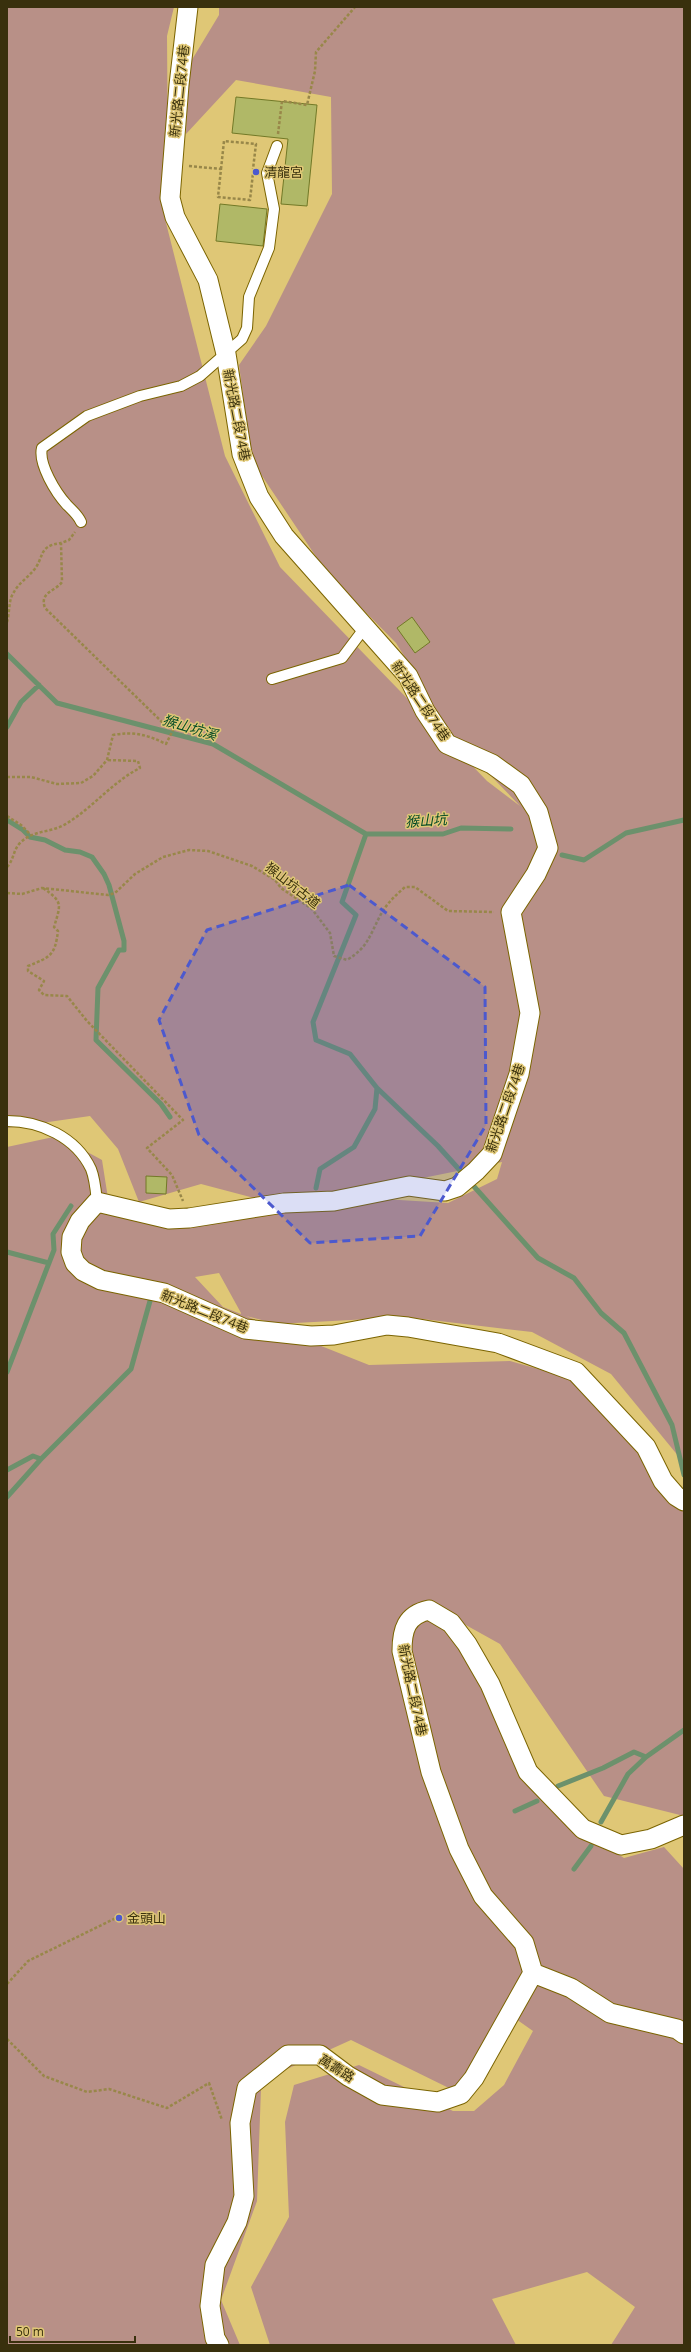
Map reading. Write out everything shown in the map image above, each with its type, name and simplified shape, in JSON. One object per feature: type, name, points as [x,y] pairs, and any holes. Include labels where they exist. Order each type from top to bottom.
[{"type":"street","name":"新光路二段74巷","points":[[188,7],[179,85],[170,198],[175,217],[208,280],[226,354],[242,454],[259,497],[284,536],[366,626],[408,676],[425,710],[447,744],[492,764],[521,785],[538,812],[548,848],[536,874],[511,912],[530,1013],[519,1074],[512,1096],[492,1154],[476,1171],[457,1187],[445,1191],[409,1186],[334,1201],[284,1204],[189,1218],[169,1219],[98,1202],[80,1221],[72,1237],[71,1252],[75,1262],[83,1271],[101,1280],[164,1294],[244,1329],[311,1336],[334,1335],[386,1325],[408,1327],[498,1343],[576,1372],[646,1446],[663,1481],[676,1496],[684,1501]]},
{"type":"street","name":"新光路二段74巷","points":[[533,1973],[524,1943],[484,1896],[459,1849],[431,1772],[402,1652],[402,1633],[413,1616],[429,1610],[451,1623],[467,1644],[490,1684],[528,1772],[583,1829],[621,1845],[651,1839],[684,1825]]},
{"type":"street","points":[[533,1973],[570,1988],[610,2013],[677,2029],[684,2034]]},
{"type":"street","name":"萬壽路","points":[[219,2345],[215,2338],[210,2306],[215,2265],[236,2222],[244,2196],[240,2123],[247,2088],[288,2055],[320,2055],[348,2076],[382,2095],[438,2102],[461,2094],[474,2078],[533,1973]]},
{"type":"lane","points":[[81,522],[62,498],[42,464],[40,456],[42,448],[88,416],[140,396],[181,386],[200,376],[242,339],[247,328],[249,297],[269,248],[274,209],[267,173],[277,146]]},
{"type":"lane","points":[[272,679],[342,658],[366,626]]},
{"type":"lane","points":[[7,1121],[46,1127],[75,1147],[91,1169],[98,1202]]},
{"type":"path","points":[[277,146],[282,101],[307,105],[315,71],[316,52],[354,7]]},
{"type":"path","points":[[224,141],[256,144],[250,200],[218,197],[221,169],[224,141]]},
{"type":"path","points":[[172,164],[221,169]]},
{"type":"path","points":[[253,172],[267,173]]},
{"type":"path","points":[[7,622],[13,592],[35,570],[39,558],[47,547],[52,544],[69,540],[74,535],[81,522]]},
{"type":"path","points":[[7,777],[31,777],[57,784],[81,783],[93,776],[106,760],[113,736],[128,732],[148,736],[166,744],[173,730],[170,725],[162,722],[45,608],[43,603],[46,595],[62,582],[61,542]]},
{"type":"path","points":[[7,867],[12,861],[19,844],[30,834],[64,825],[91,808],[124,776],[140,768],[138,761],[106,760]]},
{"type":"path","points":[[7,816],[21,825],[30,834]]},
{"type":"path","name":"猴山坑古道","points":[[7,893],[22,894],[42,888],[108,895],[114,893],[135,874],[163,857],[189,850],[208,851],[252,866],[274,880],[281,888],[312,909],[330,933],[334,956],[347,960],[367,944],[381,915],[392,898],[405,887],[415,887],[448,911],[511,912]]},
{"type":"path","points":[[42,888],[57,898],[60,906],[54,927],[58,931],[56,949],[47,957],[28,966],[28,971],[44,981],[39,990],[44,995],[67,996],[87,1022],[183,1120],[147,1148],[172,1175],[189,1218]]},
{"type":"path","points":[[7,1984],[28,1961],[118,1917]]},
{"type":"path","points":[[7,2039],[44,2076],[87,2092],[109,2089],[168,2108],[209,2083],[222,2122],[229,2120]]},
{"type":"highlighted area","points":[[349,885],[485,987],[486,1125],[420,1236],[310,1243],[199,1135],[159,1020],[207,930]]},
{"type":"shaded area","points":[[7,7],[174,7],[167,36],[168,169],[163,211],[225,456],[280,567],[487,781],[520,806],[445,728],[426,691],[396,643],[327,573],[252,461],[239,365],[266,326],[332,194],[331,97],[236,80],[186,134],[187,68],[219,15],[219,7],[684,7],[684,1463],[611,1374],[532,1332],[406,1317],[277,1324],[246,1316],[369,1365],[510,1361],[595,1385],[684,1501],[684,1816],[604,1796],[500,1644],[446,1614],[516,1764],[562,1818],[624,1858],[664,1847],[684,1869],[684,2345],[611,2345],[635,2307],[587,2272],[492,2299],[516,2345],[270,2345],[251,2287],[289,2217],[285,2122],[294,2085],[359,2065],[453,2111],[474,2111],[504,2085],[533,2031],[516,2019],[488,2074],[457,2092],[351,2040],[278,2073],[261,2088],[257,2201],[221,2300],[240,2345],[7,2345],[7,1147],[58,1136],[102,1160],[110,1211],[244,1215],[356,1207],[383,1199],[448,1203],[497,1179],[502,1162],[284,1206],[201,1184],[139,1202],[118,1149],[90,1116],[7,1128]],"holes":[[[527,813],[556,841],[550,865],[521,916],[521,908],[544,833]],[[219,1273],[241,1313],[241,1314],[223,1307],[195,1277]]]},
{"type":"building","points":[[236,97],[317,105],[307,206],[281,204],[288,139],[232,133]]},
{"type":"building","points":[[220,204],[267,209],[263,246],[216,241]]},
{"type":"building","points":[[412,617],[430,642],[415,653],[397,628]]},
{"type":"building","points":[[146,1176],[167,1177],[166,1194],[146,1193]]},
{"type":"waterway","name":"猴山坑溪","points":[[7,654],[57,703],[213,744],[366,834]]},
{"type":"waterway","points":[[7,727],[21,702],[39,685]]},
{"type":"waterway","points":[[7,820],[23,830],[30,837],[45,840],[65,850],[80,852],[92,857],[104,874],[109,885],[124,941],[124,950],[119,950],[98,988],[96,1040],[161,1104],[170,1117]]},
{"type":"waterway","name":"猴山坑","points":[[562,855],[584,860],[626,833],[684,820]]},
{"type":"waterway","name":"猴山坑","points":[[366,834],[443,834],[461,828],[511,829]]},
{"type":"waterway","points":[[316,1188],[320,1169],[354,1147],[375,1109],[377,1088],[350,1054],[316,1040],[313,1022],[356,915],[342,902],[366,834]]},
{"type":"waterway","points":[[377,1088],[438,1146],[465,1176]]},
{"type":"waterway","points":[[470,1182],[538,1258],[574,1278],[601,1313],[624,1333],[672,1425],[684,1475]]},
{"type":"waterway","points":[[7,1372],[54,1250],[53,1234],[71,1206]]},
{"type":"waterway","points":[[7,1252],[49,1263]]},
{"type":"waterway","points":[[7,1497],[41,1459],[131,1369],[150,1301]]},
{"type":"waterway","points":[[7,1470],[33,1456],[41,1459]]},
{"type":"waterway","points":[[558,1786],[603,1768],[634,1752],[646,1757],[684,1730]]},
{"type":"waterway","points":[[601,1822],[628,1774],[646,1757]]},
{"type":"waterway","points":[[515,1811],[537,1801]]},
{"type":"waterway","points":[[574,1869],[591,1846]]},
{"type":"place","name":"清龍宮","points":[[256,172]]},
{"type":"place","name":"金頭山","points":[[119,1918]]}]
